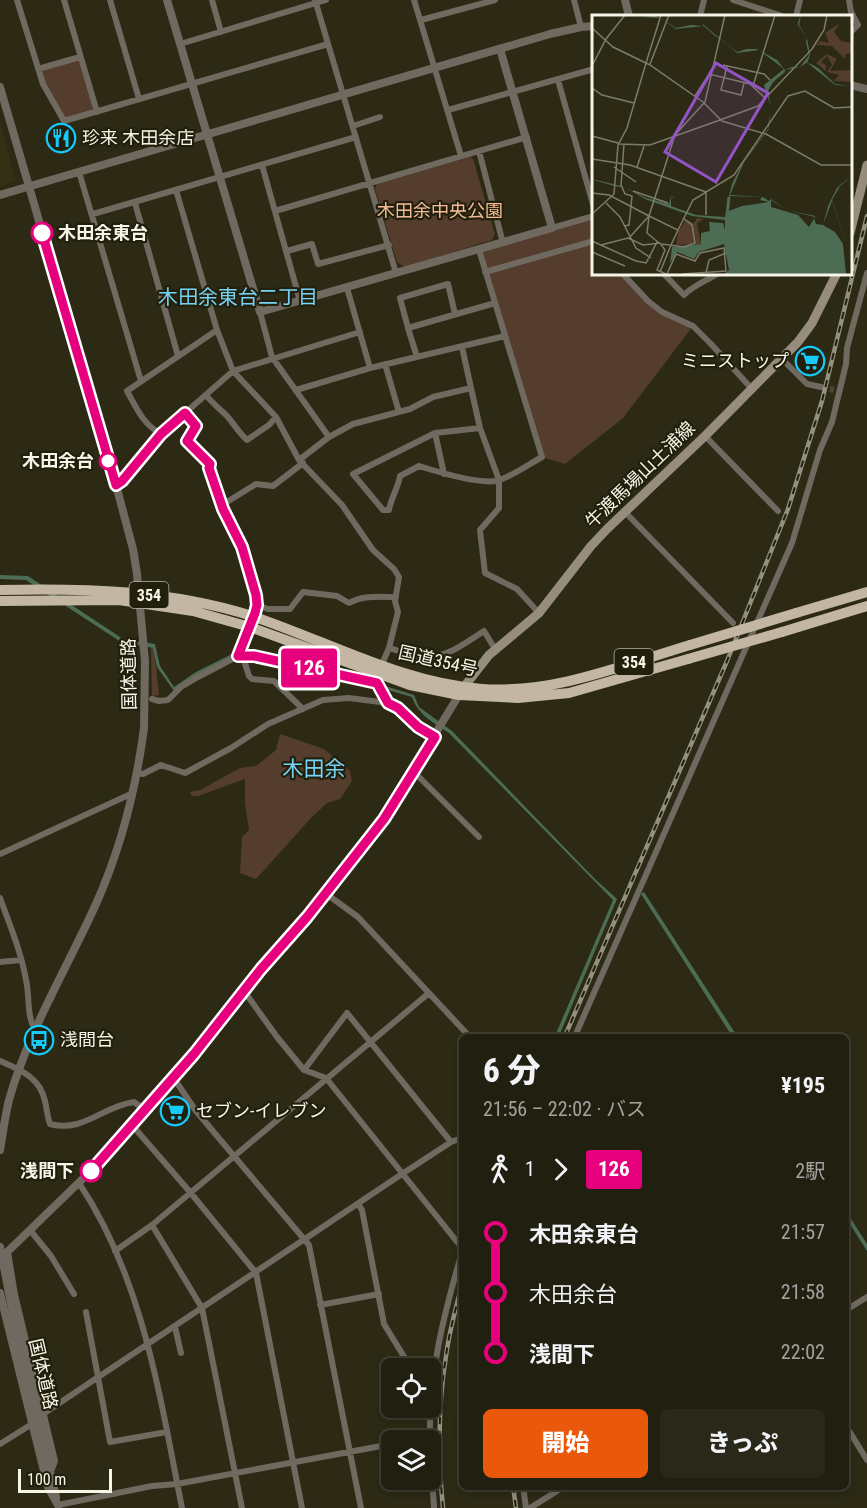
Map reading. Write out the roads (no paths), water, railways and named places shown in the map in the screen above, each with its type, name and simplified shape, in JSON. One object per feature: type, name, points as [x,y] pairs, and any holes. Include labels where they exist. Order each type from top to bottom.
[{"type":"highway","name":"国道354号","points":[[0,590],[84,589],[183,599],[227,609],[252,622],[410,685],[518,698],[569,693],[867,606]]},
{"type":"highway","name":"国道354号","points":[[461,691],[555,684],[867,592]]},
{"type":"highway","name":"国道354号","points":[[0,601],[118,600],[252,622]]},
{"type":"main road","points":[[852,225],[867,165]]},
{"type":"main road","name":"牛渡馬場山土浦線","points":[[461,691],[477,668],[495,649],[539,613],[591,546],[624,511],[705,436],[782,359],[806,332],[836,274]]},
{"type":"street","points":[[17,0],[43,84],[64,122],[328,44]]},
{"type":"street","points":[[64,0],[97,112]]},
{"type":"street","points":[[110,0],[139,99]]},
{"type":"street","points":[[167,0],[272,357],[329,437]]},
{"type":"street","points":[[213,0],[221,32]]},
{"type":"street","points":[[180,44],[316,1],[326,0]]},
{"type":"street","points":[[414,0],[461,156]]},
{"type":"street","points":[[420,21],[495,0]]},
{"type":"street","points":[[574,0],[581,27]]},
{"type":"street","points":[[626,0],[629,15]]},
{"type":"street","points":[[700,15],[704,0]]},
{"type":"street","points":[[733,0],[779,15]]},
{"type":"street","points":[[796,15],[800,0]]},
{"type":"street","points":[[849,0],[852,15]]},
{"type":"street","points":[[316,1],[396,273]]},
{"type":"street","points":[[852,15],[858,25],[852,31]]},
{"type":"street","points":[[0,195],[500,49],[581,27],[592,26]]},
{"type":"street","points":[[500,49],[552,228]]},
{"type":"street","points":[[38,69],[81,57]]},
{"type":"street","points":[[448,110],[592,70]]},
{"type":"street","points":[[558,80],[592,201]]},
{"type":"street","points":[[852,85],[867,89]]},
{"type":"street","name":"国体道路","points":[[0,87],[116,485],[137,574],[145,661],[144,728],[133,793],[108,875],[36,1030],[9,1099],[0,1150]]},
{"type":"street","points":[[353,126],[380,117]]},
{"type":"street","points":[[93,214],[356,137]]},
{"type":"street","points":[[275,211],[526,137]]},
{"type":"street","points":[[479,152],[503,243]]},
{"type":"street","points":[[262,165],[300,301]]},
{"type":"street","points":[[79,172],[141,381]]},
{"type":"street","points":[[176,190],[217,330],[233,371],[276,417],[301,462],[342,505],[373,550],[394,569],[399,577],[396,597],[398,612],[380,674],[388,703]]},
{"type":"street","points":[[135,203],[178,356]]},
{"type":"street","points":[[260,312],[592,217]]},
{"type":"street","points":[[486,272],[592,242]]},
{"type":"street","points":[[287,251],[312,244],[318,264],[389,245]]},
{"type":"street","points":[[479,250],[542,457],[498,480],[485,482],[444,474],[419,466],[400,476],[399,486],[389,510],[383,510],[353,474],[435,433],[480,428]]},
{"type":"street","points":[[576,1034],[792,543],[820,450],[832,422],[837,390],[867,273]]},
{"type":"street","points":[[623,274],[648,302],[662,312],[693,326],[752,388]]},
{"type":"street","points":[[664,274],[684,295],[693,286],[717,274]]},
{"type":"street","points":[[417,357],[400,298],[448,284],[455,314]]},
{"type":"street","points":[[347,288],[370,368]]},
{"type":"street","points":[[408,328],[495,303]]},
{"type":"street","points":[[161,434],[143,420],[127,391],[217,330]]},
{"type":"street","points":[[116,485],[122,481],[161,434],[233,371],[272,357],[360,332]]},
{"type":"street","points":[[296,390],[385,364],[505,336]]},
{"type":"street","points":[[462,347],[480,428],[498,480],[499,508],[480,530],[485,573],[517,589],[539,613]]},
{"type":"street","points":[[782,359],[807,384],[821,387]]},
{"type":"street","points":[[385,364],[399,412]]},
{"type":"street","points":[[222,505],[256,484],[273,486],[329,437],[353,424],[410,409],[433,397],[471,388]]},
{"type":"street","points":[[206,395],[247,440],[269,425],[276,417]]},
{"type":"street","points":[[185,413],[196,426],[187,441],[210,464],[209,468],[222,505],[242,547],[256,595],[257,605],[241,657],[252,679],[274,681],[303,709]]},
{"type":"street","points":[[435,433],[444,474]]},
{"type":"street","points":[[705,436],[778,511]]},
{"type":"street","points":[[624,511],[734,623]]},
{"type":"street","points":[[257,605],[268,609],[290,609],[303,592],[337,596],[349,603],[367,597],[396,597]]},
{"type":"street","points":[[389,648],[425,658],[460,647],[484,631],[495,649]]},
{"type":"street","points":[[152,699],[168,700],[181,687],[241,657],[254,656],[380,674]]},
{"type":"street","points":[[0,1259],[3,1250],[30,1230],[79,1183],[132,1125],[307,917],[375,831],[414,772],[461,691]]},
{"type":"street","points":[[137,773],[143,774],[161,765],[185,772],[231,748],[268,724],[316,702],[333,699],[349,698],[388,703],[398,708],[418,727],[435,737]]},
{"type":"street","points":[[414,772],[479,837]]},
{"type":"street","points":[[0,854],[133,793]]},
{"type":"street","points":[[325,893],[358,917],[467,1034]]},
{"type":"street","points":[[0,898],[27,981],[31,1024],[36,1030]]},
{"type":"street","points":[[0,962],[21,960]]},
{"type":"street","points":[[244,991],[304,1070],[326,1078],[459,1246]]},
{"type":"street","points":[[115,1251],[152,1225],[429,993]]},
{"type":"street","points":[[304,1070],[347,1013],[451,1142]]},
{"type":"street","points":[[0,1061],[31,1076],[38,1082],[50,1124],[67,1127],[89,1120],[124,1103],[134,1102],[145,1110]]},
{"type":"street","points":[[173,1077],[190,1104],[305,1239],[311,1251],[361,1508]]},
{"type":"street","points":[[132,1125],[256,1273],[302,1508]]},
{"type":"street","points":[[43,1414],[402,1174],[459,1139]]},
{"type":"street","points":[[79,1183],[92,1203],[115,1251],[149,1344],[182,1508]]},
{"type":"street","points":[[358,1204],[362,1210],[384,1324],[405,1358]]},
{"type":"street","points":[[152,1225],[202,1308],[242,1508]]},
{"type":"street","points":[[30,1230],[55,1262],[74,1294]]},
{"type":"street","points":[[3,1250],[54,1461],[50,1471]]},
{"type":"street","name":"国体道路","points":[[3,1250],[16,1329],[59,1507]]},
{"type":"street","points":[[437,1358],[459,1262]]},
{"type":"street","points":[[0,1293],[48,1487],[59,1507],[152,1486],[235,1474],[381,1446]]},
{"type":"street","points":[[320,1305],[379,1294]]},
{"type":"street","points":[[849,1308],[867,1297]]},
{"type":"street","points":[[86,1312],[110,1442],[167,1432]]},
{"type":"street","points":[[175,1327],[181,1353]]},
{"type":"street","points":[[0,1444],[32,1424]]},
{"type":"street","points":[[849,1431],[867,1460]]},
{"type":"street","points":[[433,1490],[434,1508]]},
{"type":"street","points":[[524,1490],[528,1508],[558,1490]]},
{"type":"tunnel","points":[[821,387],[834,390]]},
{"type":"railway","points":[[566,1034],[727,661],[788,509],[822,401],[867,216]]},
{"type":"railway","points":[[443,1508],[440,1470],[441,1394],[449,1338],[459,1296]]},
{"type":"railway","points":[[514,1490],[516,1508]]},
{"type":"place","name":"珍来 木田余店","points":[[61,138]]},
{"type":"place","name":"木田余東台","points":[[42,233]]},
{"type":"place","name":"ミニストップ","points":[[810,361]]},
{"type":"place","name":"木田余台","points":[[108,461]]},
{"type":"place","name":"浅間台","points":[[39,1040]]},
{"type":"place","name":"セブン-イレブン","points":[[175,1111]]},
{"type":"place","name":"浅間下","points":[[91,1171]]},
{"type":"district","name":"木田余東台二丁目","points":[[238,297]]},
{"type":"district","name":"木田余","points":[[314,769]]},
{"type":"park label","name":"木田余中央公園","points":[[440,211]]}]
